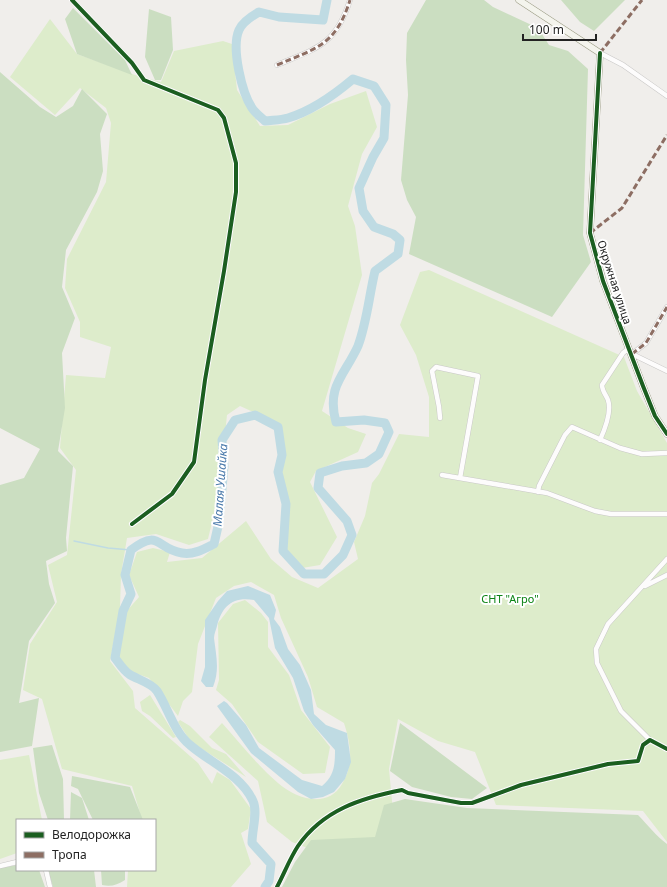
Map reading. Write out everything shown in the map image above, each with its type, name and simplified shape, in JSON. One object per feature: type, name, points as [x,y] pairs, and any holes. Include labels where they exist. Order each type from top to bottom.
[{"type":"street","points":[[72,0],[132,63],[144,80],[218,110],[224,118],[236,163],[236,192],[205,380],[194,462],[172,494],[132,524]]},
{"type":"street","points":[[277,65],[319,46],[328,40],[340,25],[350,0]]},
{"type":"street","points":[[519,0],[600,53],[623,65],[667,96]]},
{"type":"street","name":"Окружная улица","points":[[600,53],[590,233],[603,281],[630,352],[655,416],[667,434]]},
{"type":"street","points":[[600,440],[609,414],[609,402],[602,389],[602,385],[623,353],[630,352],[646,343],[667,307]]},
{"type":"street","points":[[630,352],[667,371]]},
{"type":"street","points":[[440,418],[440,407],[432,371],[434,368],[436,367],[478,376],[460,478]]},
{"type":"street","points":[[538,492],[539,486],[569,429],[576,427],[600,440],[642,454],[667,453]]},
{"type":"street","points":[[442,475],[561,497],[595,512],[611,514],[667,514]]},
{"type":"street","points":[[667,558],[608,624],[596,649],[596,658],[621,711],[650,740],[667,749]]},
{"type":"street","points":[[640,589],[667,575]]},
{"type":"street","points":[[277,887],[298,846],[314,827],[328,815],[354,803],[402,790],[408,793],[460,803],[472,803],[522,785],[608,764],[638,761],[643,745],[650,740]]},
{"type":"street","points":[[0,866],[16,862]]},
{"type":"street","points":[[46,871],[50,887]]},
{"type":"green space","points":[[426,0],[484,0],[493,7],[538,28],[549,45],[568,51],[588,69],[583,235],[591,262],[552,317],[409,254],[416,217],[407,200],[401,180],[408,95],[406,60],[407,33]]},
{"type":"green space","points":[[561,0],[625,0],[594,31],[580,22]]},
{"type":"green space","points":[[73,8],[125,60],[132,75],[77,54],[65,19]]},
{"type":"green space","points":[[149,9],[171,17],[173,50],[161,80],[155,80],[145,57]]},
{"type":"green space","points":[[50,19],[77,54],[135,75],[161,82],[174,51],[223,41],[232,44],[237,90],[260,126],[288,125],[330,104],[366,91],[377,127],[362,154],[348,206],[355,226],[362,275],[322,411],[348,428],[366,434],[358,452],[316,471],[310,482],[337,537],[320,565],[302,568],[286,552],[286,524],[280,476],[282,425],[240,406],[227,415],[219,493],[208,539],[189,545],[156,534],[127,538],[121,574],[120,608],[110,661],[133,691],[135,708],[198,763],[212,784],[217,772],[230,780],[251,809],[248,829],[241,833],[251,864],[231,887],[127,887],[128,871],[156,871],[156,819],[142,819],[132,786],[62,769],[42,699],[23,690],[30,644],[57,602],[48,565],[67,555],[76,470],[60,448],[66,375],[105,378],[111,347],[80,337],[80,322],[65,288],[67,259],[106,182],[111,123],[106,108],[80,88],[55,115],[10,77]]},
{"type":"green space","points":[[0,72],[40,107],[56,117],[73,106],[82,89],[107,114],[100,134],[103,171],[97,192],[66,250],[62,287],[75,318],[62,353],[65,408],[58,451],[73,466],[66,538],[67,551],[46,561],[49,584],[55,603],[29,641],[19,703],[39,698],[32,746],[0,752],[0,485],[24,478],[40,449],[0,428]]},
{"type":"green space","name":"СНТ \"Агро\"","points":[[429,270],[624,357],[637,391],[667,443],[667,842],[643,811],[496,805],[475,752],[438,741],[398,719],[389,769],[395,833],[318,852],[292,842],[267,822],[258,781],[209,737],[222,723],[256,762],[278,783],[285,789],[302,797],[320,799],[329,797],[336,792],[346,777],[350,762],[350,747],[344,723],[317,707],[308,677],[281,618],[274,595],[251,582],[234,586],[216,598],[198,644],[192,692],[183,701],[178,716],[149,678],[129,671],[118,656],[126,612],[139,597],[129,575],[137,552],[153,548],[170,552],[167,562],[202,558],[246,521],[271,559],[292,577],[318,588],[358,559],[354,542],[365,516],[372,483],[379,474],[399,434],[429,437],[429,397],[416,355],[400,325],[420,272]]},
{"type":"green space","points":[[245,600],[261,613],[268,622],[268,647],[289,675],[301,710],[330,747],[325,773],[303,774],[258,742],[232,704],[216,690],[219,680],[218,623],[233,604]]},
{"type":"green space","points":[[150,695],[176,737],[173,738],[150,716],[142,711],[140,702]]},
{"type":"green space","points":[[180,720],[190,726],[212,748],[226,754],[246,777],[191,742],[178,722]]},
{"type":"green space","points":[[400,723],[487,788],[472,799],[451,797],[412,787],[390,771]]},
{"type":"green space","points":[[52,745],[63,779],[64,819],[48,819],[39,793],[33,748]]},
{"type":"green space","points":[[29,755],[42,819],[16,819],[16,853],[0,859],[0,760]]},
{"type":"green space","points":[[72,776],[130,787],[143,819],[93,819],[78,789],[71,786]]},
{"type":"green space","points":[[71,792],[82,798],[89,819],[70,819]]},
{"type":"green space","points":[[405,799],[467,808],[638,815],[667,844],[667,887],[282,887],[295,862],[311,840],[375,837],[384,805]]},
{"type":"green space","points":[[16,865],[16,871],[39,871],[45,887],[0,887],[0,868]]},
{"type":"green space","points":[[48,871],[94,871],[96,887],[53,887]]},
{"type":"green space","points":[[101,871],[125,871],[125,880],[114,885],[102,885]]},
{"type":"water","points":[[248,586],[270,595],[276,610],[274,619],[280,627],[288,649],[300,665],[311,690],[314,714],[326,725],[347,733],[351,762],[345,779],[334,792],[323,797],[311,799],[298,792],[251,753],[217,706],[224,701],[227,703],[246,725],[259,748],[302,780],[322,786],[329,778],[334,766],[335,750],[313,725],[304,711],[293,678],[275,648],[269,618],[254,600],[247,599],[234,601],[225,608],[219,619],[214,636],[217,662],[213,687],[206,687],[201,681],[205,667],[205,620],[227,591]]},
{"type":"waterway","name":"Малая Ушайка","points":[[265,887],[269,881],[271,864],[252,843],[255,810],[253,801],[248,792],[225,770],[198,752],[184,740],[175,727],[155,688],[132,676],[115,658],[123,611],[131,594],[125,575],[131,550],[140,544],[153,540],[167,548],[182,553],[199,551],[214,544],[219,522],[224,466],[222,440],[235,420],[255,415],[278,427],[282,455],[278,472],[286,504],[283,551],[304,574],[324,574],[343,555],[352,535],[347,521],[318,488],[320,473],[342,466],[366,463],[379,454],[389,432],[385,423],[364,420],[336,422],[333,399],[338,381],[353,356],[361,337],[375,271],[398,254],[400,240],[393,234],[374,227],[363,211],[359,188],[373,157],[384,138],[386,105],[374,86],[353,79],[330,97],[306,111],[285,119],[265,121],[253,110],[248,101],[241,81],[237,59],[236,48],[240,27],[259,12],[279,17],[323,20],[327,0]]},
{"type":"waterway","points":[[74,541],[108,548],[131,550]]},
{"type":"marked path","points":[[277,65],[314,49],[331,36],[338,27],[350,0]]},
{"type":"marked path","points":[[600,53],[642,0]]},
{"type":"marked path","points":[[590,233],[622,208],[667,135]]},
{"type":"marked path","points":[[632,354],[646,343],[667,307]]},
{"type":"cycle path","points":[[72,0],[132,63],[144,80],[218,110],[224,118],[236,163],[236,192],[205,380],[194,462],[172,494],[132,524]]},
{"type":"cycle path","points":[[600,53],[590,233],[603,281],[643,386],[655,416],[667,434]]},
{"type":"cycle path","points":[[277,887],[298,846],[319,823],[344,808],[372,797],[402,790],[408,793],[461,803],[472,803],[521,785],[608,764],[638,761],[643,745],[650,740],[667,749]]}]
